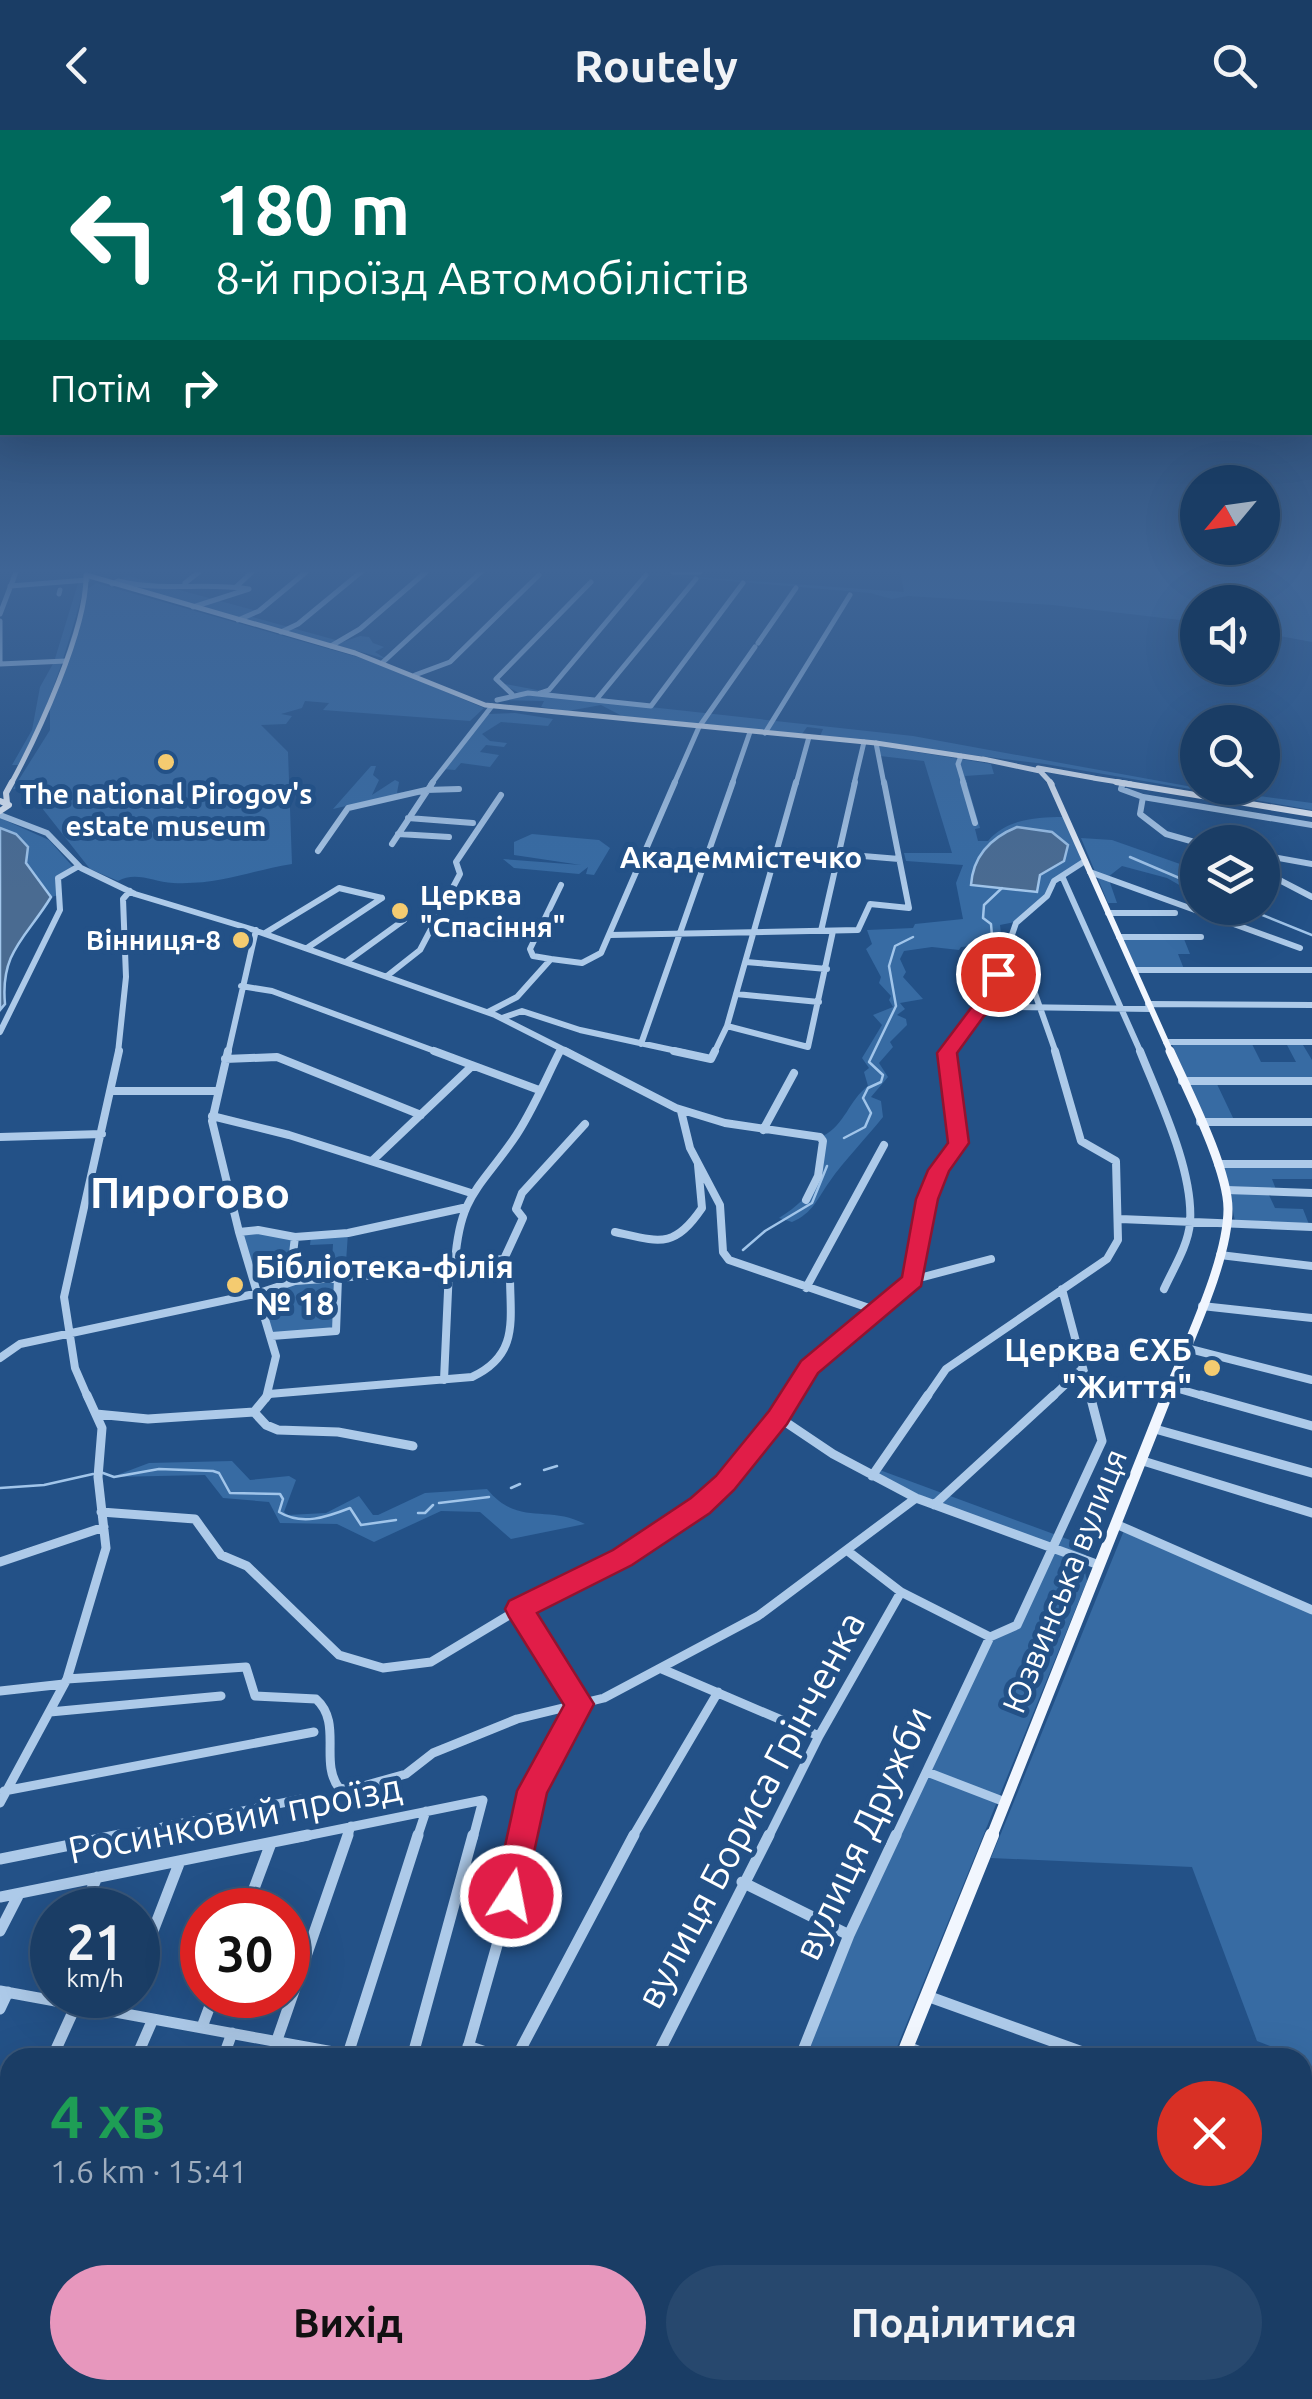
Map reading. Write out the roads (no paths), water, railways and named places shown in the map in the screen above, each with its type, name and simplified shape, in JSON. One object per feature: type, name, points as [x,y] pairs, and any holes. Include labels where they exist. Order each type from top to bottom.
[{"type":"main road","points":[[0,813],[6,793],[40,730],[60,678]]},
{"type":"main road","points":[[422,678],[491,704],[876,743],[1094,778]]},
{"type":"main road","points":[[983,760],[1312,814]]},
{"type":"main road","points":[[999,763],[1038,773],[1053,786],[1060,777],[1084,777]]},
{"type":"main road","points":[[0,793],[18,770]]},
{"type":"main road","name":"Юзвинська вулиця","points":[[906,2048],[1156,1429],[1220,1256],[1228,1222],[1226,1190],[1218,1164],[1047,771]]},
{"type":"street","points":[[497,678],[512,694]]},
{"type":"street","points":[[537,694],[549,690],[559,678]]},
{"type":"street","points":[[596,700],[614,678]]},
{"type":"street","points":[[392,844],[426,790],[491,704],[512,694],[537,694],[651,706],[672,678]]},
{"type":"street","points":[[561,885],[530,948],[534,956],[550,959],[582,962],[596,957],[610,935],[655,821],[699,727],[733,678]]},
{"type":"street","points":[[765,733],[799,678]]},
{"type":"street","points":[[641,1044],[750,732]]},
{"type":"street","points":[[502,1018],[522,1011],[711,1059],[727,1026],[809,737]]},
{"type":"street","points":[[821,931],[864,742]]},
{"type":"street","points":[[610,935],[858,930],[872,903],[908,908],[876,743]]},
{"type":"street","points":[[962,756],[958,764],[976,824]]},
{"type":"street","points":[[1122,783],[1125,792],[1143,798],[1312,825]]},
{"type":"street","points":[[318,851],[346,809],[426,790],[446,792],[459,788]]},
{"type":"street","points":[[387,976],[420,950],[460,874],[456,862],[501,794]]},
{"type":"street","points":[[1143,798],[1140,814],[1168,838],[1180,840]]},
{"type":"street","points":[[5,803],[28,824]]},
{"type":"street","points":[[0,813],[53,837],[79,866],[130,892],[256,930],[488,1012],[676,1108],[763,1130],[822,1138],[818,1176],[806,1200]]},
{"type":"street","points":[[408,818],[473,823]]},
{"type":"street","points":[[398,834],[450,837]]},
{"type":"street","points":[[839,854],[899,859]]},
{"type":"street","points":[[1280,859],[1312,864]]},
{"type":"street","points":[[994,1003],[1005,951],[1016,923],[1037,908],[1062,876],[1085,861]]},
{"type":"street","points":[[0,1032],[60,910],[58,878],[79,866]]},
{"type":"street","points":[[1090,872],[1300,948]]},
{"type":"street","points":[[1062,876],[1121,1008],[1176,1149],[1191,1222],[1164,1289]]},
{"type":"street","points":[[1280,881],[1312,898]]},
{"type":"street","points":[[265,934],[340,888],[382,898],[307,948]]},
{"type":"street","points":[[0,1803],[65,1681],[106,1548],[98,1477],[102,1436],[77,1374],[65,1292],[113,1091],[126,977],[122,898],[130,892]]},
{"type":"street","points":[[1108,913],[1175,913]]},
{"type":"street","points":[[346,962],[404,920]]},
{"type":"street","points":[[96,1414],[148,1419],[254,1412],[269,1394],[277,1361],[272,1336],[239,1232],[212,1116],[256,930]]},
{"type":"street","points":[[727,1026],[808,1047],[833,931]]},
{"type":"street","points":[[1118,937],[1201,938]]},
{"type":"street","points":[[488,1012],[517,997],[550,959]]},
{"type":"street","points":[[746,962],[827,969]]},
{"type":"street","points":[[872,1476],[946,1369],[1114,1252],[1120,1218],[1116,1160],[1080,1139],[1072,1099],[1026,968],[1002,964]]},
{"type":"street","points":[[1134,970],[1312,970]]},
{"type":"street","points":[[242,986],[272,992],[539,1090]]},
{"type":"street","points":[[736,994],[819,1002]]},
{"type":"street","points":[[912,1280],[927,1199],[938,1170],[959,1143],[947,1053],[977,1012],[994,1003],[1041,1008],[1312,1005]]},
{"type":"street","points":[[1166,1042],[1312,1042]]},
{"type":"street","points":[[444,1380],[452,1266],[463,1208],[509,1146],[561,1050]]},
{"type":"street","points":[[225,1060],[277,1057],[420,1115]]},
{"type":"street","points":[[373,1160],[472,1066]]},
{"type":"street","points":[[763,1130],[794,1073]]},
{"type":"street","points":[[1182,1081],[1312,1081]]},
{"type":"street","points":[[113,1091],[217,1091]]},
{"type":"street","points":[[676,1108],[686,1119],[690,1148],[720,1204],[722,1252],[728,1260],[875,1310]]},
{"type":"street","points":[[212,1116],[373,1160],[471,1193]]},
{"type":"street","points":[[1200,1122],[1312,1122]]},
{"type":"street","points":[[0,1358],[20,1344],[259,1294],[295,1282],[504,1260],[523,1218],[516,1209],[522,1194],[585,1124]]},
{"type":"street","points":[[0,1138],[102,1134]]},
{"type":"street","points":[[806,1288],[884,1146]]},
{"type":"street","points":[[1218,1164],[1312,1164]]},
{"type":"street","points":[[614,1232],[658,1242],[684,1234],[702,1208],[698,1165]]},
{"type":"street","points":[[1226,1190],[1312,1193]]},
{"type":"street","points":[[239,1232],[258,1230],[295,1237],[348,1232],[463,1208]]},
{"type":"street","points":[[1120,1218],[1312,1228]]},
{"type":"street","points":[[253,1277],[291,1270],[295,1237]]},
{"type":"street","points":[[1220,1256],[1312,1266]]},
{"type":"street","points":[[101,1512],[195,1519],[208,1542],[221,1554],[247,1566],[331,1648],[372,1667],[397,1668],[431,1662],[519,1609],[623,1557],[700,1506],[725,1483],[778,1417],[810,1367],[875,1310],[912,1280],[991,1259]]},
{"type":"street","points":[[269,1394],[444,1380],[485,1372],[504,1354],[512,1273],[504,1260]]},
{"type":"street","points":[[272,1336],[338,1330],[338,1278]]},
{"type":"street","points":[[849,1552],[901,1592],[990,1636],[1017,1626],[1101,1446],[1062,1289]]},
{"type":"street","points":[[1202,1306],[1312,1318]]},
{"type":"street","points":[[1186,1348],[1312,1380]]},
{"type":"street","points":[[934,1505],[1083,1368]]},
{"type":"street","points":[[1172,1387],[1312,1426]]},
{"type":"street","points":[[254,1412],[266,1425],[278,1430],[338,1432],[412,1446]]},
{"type":"street","points":[[778,1417],[872,1476],[916,1498],[1102,1566]]},
{"type":"street","points":[[1156,1429],[1312,1473]]},
{"type":"street","points":[[1143,1461],[1312,1513]]},
{"type":"street","points":[[0,1691],[65,1681],[246,1667],[254,1696],[316,1698],[324,1702],[331,1776],[336,1786],[346,1790],[406,1774],[437,1752],[524,1717],[604,1698],[758,1616],[849,1552],[916,1498]]},
{"type":"street","points":[[1118,1525],[1312,1610]]},
{"type":"street","points":[[0,1562],[104,1527]]},
{"type":"street","name":"вулиця Бориса Грінченка","points":[[661,2048],[742,1882],[901,1592]]},
{"type":"street","points":[[519,1609],[579,1704]]},
{"type":"street","name":"вулиця Дружби","points":[[804,2048],[849,1935],[990,1636]]},
{"type":"street","points":[[662,1668],[819,1736]]},
{"type":"street","points":[[521,2048],[651,1802],[718,1692]]},
{"type":"street","points":[[50,1712],[221,1696]]},
{"type":"street","points":[[468,2048],[511,1896],[532,1791],[579,1704]]},
{"type":"street","points":[[3,1792],[314,1732]]},
{"type":"street","points":[[927,1772],[1005,1802]]},
{"type":"street","points":[[0,1859],[302,1799]]},
{"type":"street","name":"Росинковий проїзд","points":[[0,1897],[482,1800],[415,2048]]},
{"type":"street","points":[[350,2048],[426,1812]]},
{"type":"street","points":[[276,2040],[351,1826]]},
{"type":"street","points":[[254,1888],[271,1844]]},
{"type":"street","points":[[160,1913],[180,1861]]},
{"type":"street","points":[[92,1888],[97,1877]]},
{"type":"street","points":[[742,1882],[849,1935]]},
{"type":"street","points":[[0,1931],[19,1894]]},
{"type":"street","points":[[0,2009],[4,1992],[30,1996]]},
{"type":"street","points":[[926,1996],[1071,2048]]},
{"type":"street","points":[[57,2048],[70,2018]]},
{"type":"street","points":[[148,2018],[276,2040],[297,2048]]},
{"type":"street","points":[[202,2027],[205,2018]]},
{"type":"street","points":[[140,2048],[153,2019]]},
{"type":"street","points":[[227,2048],[232,2033]]},
{"type":"waterway","points":[[1130,857],[1180,878]]},
{"type":"waterway","points":[[981,939],[992,936],[991,924],[983,918],[984,905],[1002,888]]},
{"type":"waterway","points":[[1280,922],[1312,935]]},
{"type":"waterway","points":[[844,1138],[865,1127],[871,1113],[863,1098],[868,1088],[881,1082],[883,1075],[869,1062],[896,1006],[889,966],[895,946],[913,937]]},
{"type":"waterway","points":[[743,1250],[765,1231],[812,1203],[827,1166]]},
{"type":"waterway","points":[[544,1470],[557,1466]]},
{"type":"waterway","points":[[103,1473],[114,1477],[159,1469],[213,1471],[219,1473],[230,1493],[280,1494],[283,1499],[279,1512],[297,1519],[314,1519],[350,1508],[361,1525],[396,1520]]},
{"type":"waterway","points":[[0,1488],[44,1485],[93,1474]]},
{"type":"waterway","points":[[511,1488],[520,1484]]},
{"type":"waterway","points":[[439,1503],[489,1497]]},
{"type":"waterway","points":[[418,1513],[425,1513],[433,1505]]},
{"type":"place","name":"The national Pirogov's estate museum","points":[[166,762]]},
{"type":"place","name":"Церква \"Спасіння\"","points":[[400,911]]},
{"type":"place","name":"Вінниця-8","points":[[241,940]]},
{"type":"place","name":"Бібліотека-філія № 18","points":[[235,1285]]},
{"type":"place","name":"Церква ЄХБ \"Життя\"","points":[[1212,1368]]},
{"type":"district","name":"Академмістечко","points":[[741,858]]},
{"type":"district","name":"Пирогово","points":[[190,1193]]}]
